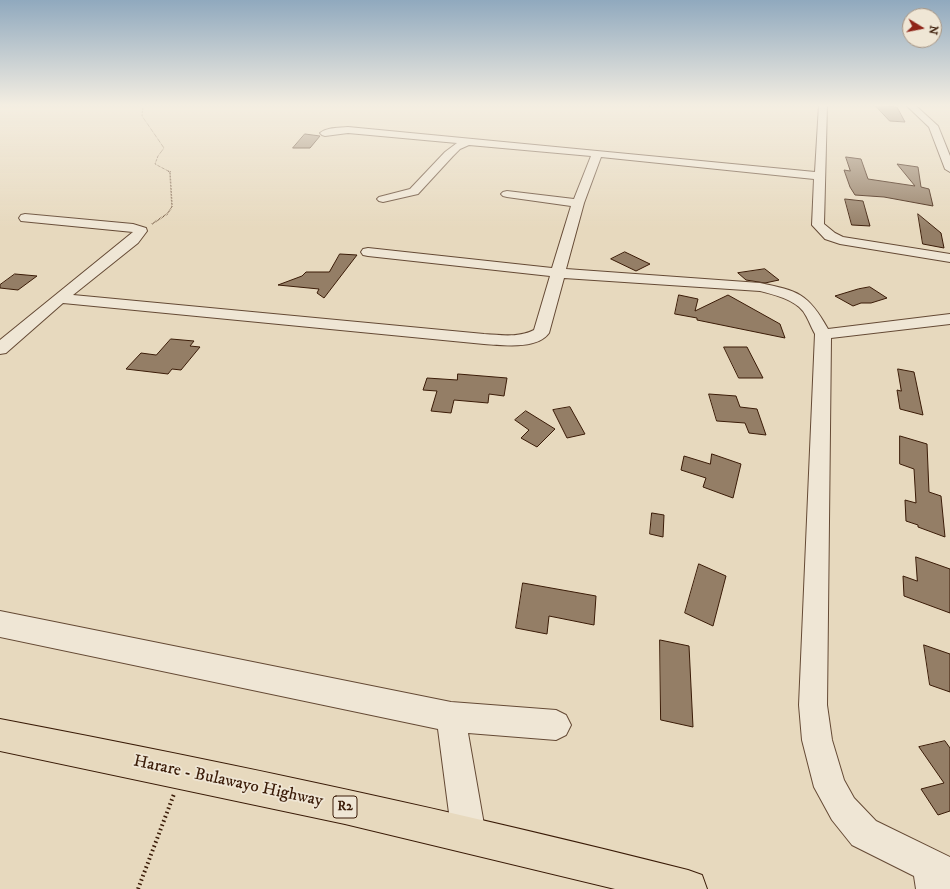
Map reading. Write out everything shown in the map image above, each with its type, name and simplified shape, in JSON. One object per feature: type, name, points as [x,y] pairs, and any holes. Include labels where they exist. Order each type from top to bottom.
[{"type":"highway","name":"Harare - Bulawayo Highway","points":[[0,735],[182,771],[604,867],[688,889]]},
{"type":"street","points":[[383,199],[414,192],[449,154],[458,146]]},
{"type":"street","points":[[523,146],[820,176]]},
{"type":"street","points":[[821,146],[818,225],[830,236],[840,240],[950,258]]},
{"type":"street","points":[[941,146],[950,169]]},
{"type":"street","points":[[60,298],[484,339],[519,341],[533,338],[541,332],[578,203],[596,154]]},
{"type":"street","points":[[507,194],[578,203]]},
{"type":"street","points":[[0,349],[60,298],[133,240],[141,231],[133,228],[25,218]]},
{"type":"street","points":[[368,252],[557,273],[760,287],[775,290],[799,300],[809,310],[823,334],[813,705],[817,740],[830,786],[843,809],[864,833],[938,876]]},
{"type":"street","points":[[823,334],[950,319]]},
{"type":"street","points":[[0,624],[451,717],[556,725]]},
{"type":"street","points":[[451,717],[469,836]]},
{"type":"path","points":[[141,231],[167,214],[172,207],[170,172],[155,164],[158,156],[164,148],[163,146]]},
{"type":"path","points":[[138,889],[182,771]]},
{"type":"building","points":[[294,146],[311,146],[310,148],[293,148]]},
{"type":"building","points":[[846,157],[861,159],[868,179],[915,186],[897,164],[918,167],[921,187],[929,189],[933,206],[884,197],[855,195],[850,187],[844,170],[850,171]]},
{"type":"building","points":[[845,199],[863,201],[870,226],[852,225]]},
{"type":"building","points":[[918,214],[941,233],[944,248],[923,244]]},
{"type":"building","points":[[625,252],[650,264],[636,271],[611,259]]},
{"type":"building","points":[[340,254],[357,255],[324,298],[317,293],[319,289],[278,285],[302,276],[306,272],[329,272]]},
{"type":"building","points":[[765,269],[779,280],[765,283],[746,280],[738,273]]},
{"type":"building","points":[[15,274],[37,276],[18,290],[0,288],[0,285]]},
{"type":"building","points":[[870,287],[887,298],[871,303],[861,303],[853,306],[835,296],[858,289]]},
{"type":"building","points":[[679,295],[698,299],[695,311],[728,295],[780,324],[785,338],[675,314]]},
{"type":"building","points":[[171,339],[194,341],[190,346],[200,347],[181,370],[172,369],[168,374],[126,369],[141,353],[156,355]]},
{"type":"building","points":[[724,347],[747,347],[763,378],[739,378]]},
{"type":"building","points":[[898,369],[914,372],[923,415],[900,409],[897,390],[901,391]]},
{"type":"building","points":[[458,374],[507,378],[504,396],[489,394],[488,403],[454,400],[451,413],[431,411],[437,391],[423,390],[427,378],[457,380]]},
{"type":"building","points":[[709,394],[736,396],[740,407],[757,409],[766,435],[749,433],[745,423],[717,421]]},
{"type":"building","points":[[570,407],[585,434],[567,438],[553,410]]},
{"type":"building","points":[[526,411],[555,429],[537,447],[521,438],[529,430],[515,420]]},
{"type":"building","points":[[900,436],[927,444],[929,492],[941,496],[945,537],[906,521],[905,500],[916,503],[914,469],[900,464]]},
{"type":"building","points":[[712,454],[741,464],[733,498],[703,487],[706,478],[681,470],[684,456],[710,464]]},
{"type":"building","points":[[652,513],[664,515],[663,537],[650,534]]},
{"type":"building","points":[[916,557],[950,569],[950,613],[904,596],[903,576],[917,581]]},
{"type":"building","points":[[699,564],[726,576],[713,626],[685,613]]},
{"type":"building","points":[[523,583],[596,596],[594,625],[549,616],[547,634],[516,628]]},
{"type":"building","points":[[660,640],[689,646],[693,727],[661,720]]},
{"type":"building","points":[[924,645],[950,654],[950,692],[930,685]]},
{"type":"building","points":[[945,741],[950,748],[950,811],[938,815],[921,789],[944,783],[919,747]]}]
